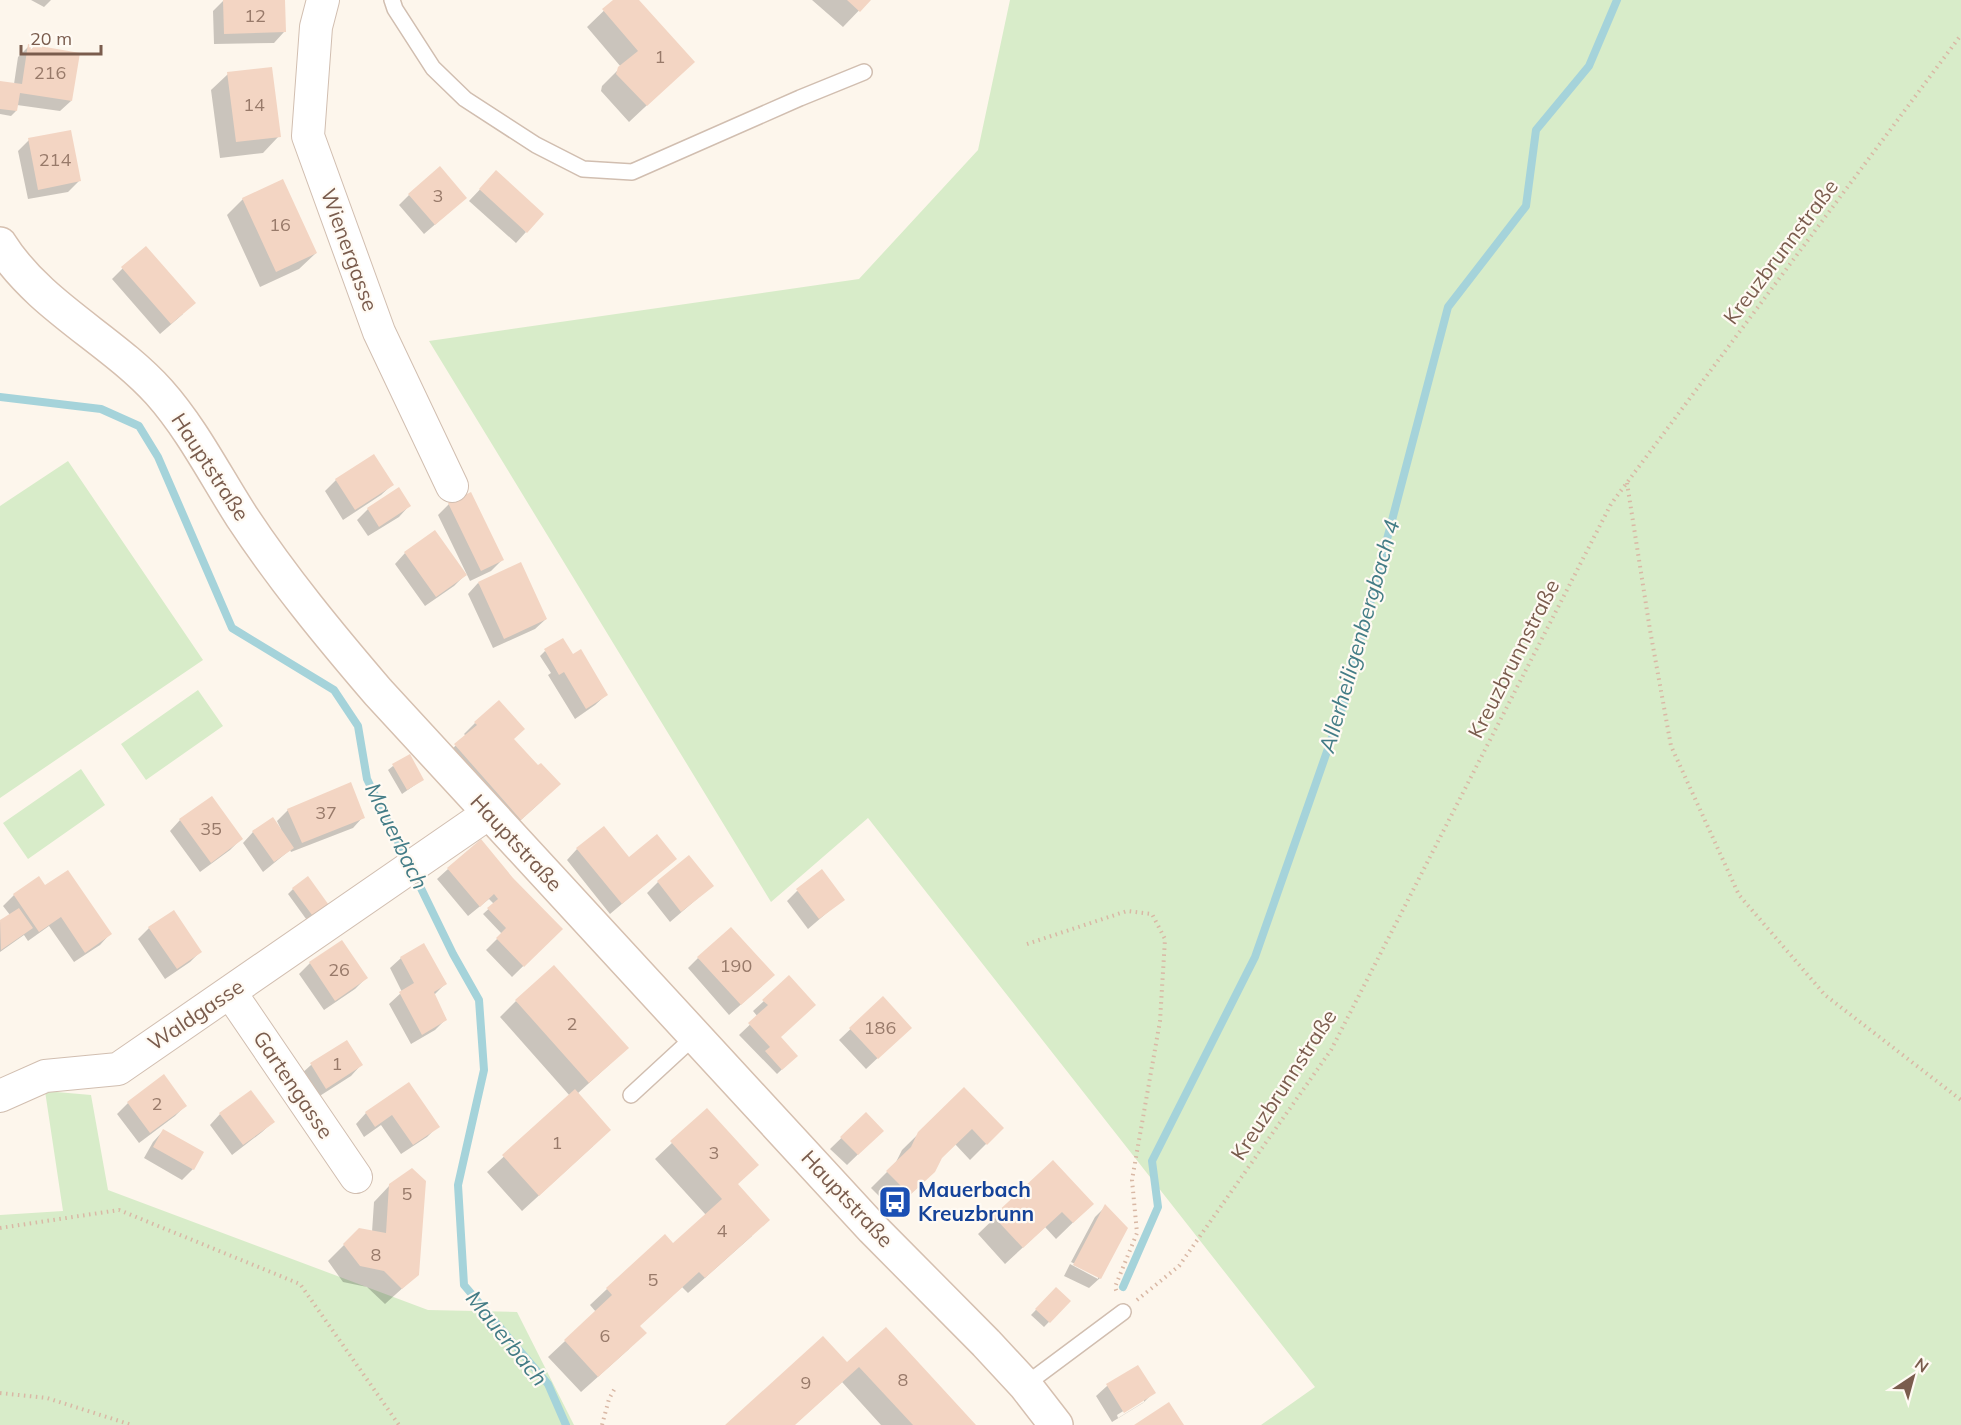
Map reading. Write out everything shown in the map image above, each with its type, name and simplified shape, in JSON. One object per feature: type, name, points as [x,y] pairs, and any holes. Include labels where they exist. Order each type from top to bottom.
[{"type":"main road","name":"Hauptstraße","points":[[3,255],[42,292],[158,391],[184,425],[242,516],[304,603],[378,692],[873,1229],[1025,1385],[1056,1425]]},
{"type":"street","name":"Wienergasse","points":[[323,0],[316,27],[308,136],[379,332],[452,486]]},
{"type":"street","name":"Waldgasse","points":[[0,1096],[45,1076],[118,1069],[489,813]]},
{"type":"street","name":"Gartengasse","points":[[230,992],[356,1177]]},
{"type":"lane","points":[[392,0],[395,9],[433,68],[465,99],[536,145],[583,169],[632,172],[864,72]]},
{"type":"lane","points":[[631,1095],[695,1036]]},
{"type":"lane","points":[[1025,1385],[1123,1312]]},
{"type":"path","name":"Kreuzbrunnstraße","points":[[1123,1312],[1179,1266],[1331,1050],[1611,504],[1961,35]]},
{"type":"path","points":[[1627,482],[1671,746],[1739,895],[1825,995],[1961,1100]]},
{"type":"path","points":[[1027,944],[1127,911],[1152,914],[1165,939],[1160,1022],[1132,1180],[1137,1233],[1115,1287],[1123,1312]]},
{"type":"path","points":[[0,1228],[119,1210],[300,1284],[399,1425]]},
{"type":"path","points":[[602,1425],[609,1399],[615,1388]]},
{"type":"path","points":[[0,1393],[47,1398],[132,1425]]},
{"type":"green space","points":[[1010,0],[1961,0],[1961,1425],[1261,1425],[1315,1387],[868,818],[771,902],[429,341],[859,279],[978,150]]},
{"type":"green space","points":[[68,461],[203,660],[0,798],[0,506]]},
{"type":"green space","points":[[198,690],[223,726],[146,780],[121,744]]},
{"type":"green space","points":[[81,769],[105,805],[28,859],[3,823]]},
{"type":"green space","points":[[45,1091],[91,1095],[108,1190],[428,1310],[517,1312],[574,1425],[0,1425],[0,1215],[63,1211]]},
{"type":"building","points":[[223,0],[285,0],[286,32],[224,34]]},
{"type":"building","points":[[613,0],[639,0],[695,62],[647,106],[616,74],[618,67],[638,51],[602,9]]},
{"type":"building","points":[[847,0],[871,0],[860,12]]},
{"type":"building","points":[[28,44],[80,53],[72,101],[20,93],[17,111],[0,109],[0,81],[22,84]]},
{"type":"building","points":[[272,67],[281,137],[236,142],[227,72]]},
{"type":"building","points":[[71,130],[81,181],[38,190],[28,138]]},
{"type":"building","points":[[440,166],[467,198],[435,225],[408,194]]},
{"type":"building","points":[[496,170],[544,214],[527,233],[479,189]]},
{"type":"building","points":[[283,179],[317,253],[276,272],[242,198]]},
{"type":"building","points":[[146,246],[196,303],[171,324],[121,267]]},
{"type":"building","points":[[374,454],[394,485],[355,510],[335,479]]},
{"type":"building","points":[[399,487],[411,506],[379,527],[367,508]]},
{"type":"building","points":[[471,492],[504,560],[481,571],[448,503]]},
{"type":"building","points":[[435,530],[467,575],[436,597],[404,552]]},
{"type":"building","points":[[521,562],[547,619],[504,639],[478,582]]},
{"type":"building","points":[[563,638],[573,654],[581,649],[608,695],[586,709],[564,672],[559,675],[544,649]]},
{"type":"building","points":[[499,700],[525,729],[514,739],[538,765],[541,763],[561,784],[521,820],[454,744],[477,725],[474,722]]},
{"type":"building","points":[[410,754],[424,780],[407,790],[392,764]]},
{"type":"building","points":[[351,782],[365,818],[302,843],[287,809]]},
{"type":"building","points":[[212,796],[243,839],[211,863],[179,819]]},
{"type":"building","points":[[273,817],[294,848],[274,862],[252,831]]},
{"type":"building","points":[[604,826],[629,857],[657,834],[677,859],[622,904],[576,848]]},
{"type":"building","points":[[481,839],[513,878],[563,929],[524,967],[496,938],[506,928],[487,908],[498,899],[494,894],[480,907],[447,868]]},
{"type":"building","points":[[689,855],[714,886],[681,912],[657,881]]},
{"type":"building","points":[[822,869],[845,900],[819,919],[796,889]]},
{"type":"building","points":[[68,870],[112,934],[85,953],[61,917],[39,932],[13,894],[39,876],[45,885]]},
{"type":"building","points":[[308,876],[331,908],[315,919],[292,888]]},
{"type":"building","points":[[19,908],[33,928],[1,950],[0,920]]},
{"type":"building","points":[[174,910],[202,952],[177,969],[148,927]]},
{"type":"building","points":[[731,927],[775,975],[741,1005],[697,957]]},
{"type":"building","points":[[342,940],[368,978],[335,1001],[309,962]]},
{"type":"building","points":[[424,943],[447,984],[434,992],[447,1020],[422,1035],[399,992],[414,983],[400,957]]},
{"type":"building","points":[[554,965],[629,1048],[589,1083],[515,1000]]},
{"type":"building","points":[[789,975],[816,1005],[781,1037],[798,1056],[782,1070],[765,1051],[770,1047],[748,1023],[768,1005],[762,1000]]},
{"type":"building","points":[[883,996],[912,1028],[878,1059],[849,1028]]},
{"type":"building","points":[[347,1040],[363,1065],[326,1089],[310,1063]]},
{"type":"building","points":[[164,1074],[187,1106],[150,1133],[127,1102]]},
{"type":"building","points":[[409,1082],[440,1127],[413,1145],[392,1115],[375,1127],[365,1112]]},
{"type":"building","points":[[964,1087],[1004,1128],[987,1145],[972,1129],[942,1158],[935,1172],[910,1195],[886,1171],[911,1147],[918,1132]]},
{"type":"building","points":[[575,1089],[611,1130],[539,1196],[502,1155]]},
{"type":"building","points":[[251,1090],[275,1122],[243,1145],[219,1113]]},
{"type":"building","points":[[707,1108],[759,1165],[738,1184],[770,1220],[705,1278],[699,1272],[640,1326],[647,1333],[598,1377],[564,1340],[612,1295],[606,1288],[665,1234],[673,1243],[722,1199],[670,1141]]},
{"type":"building","points":[[866,1112],[884,1131],[858,1155],[840,1137]]},
{"type":"building","points":[[163,1129],[204,1152],[194,1170],[153,1147]]},
{"type":"building","points":[[1053,1160],[1094,1204],[1073,1223],[1062,1212],[1023,1248],[993,1216]]},
{"type":"building","points":[[412,1168],[426,1181],[419,1275],[402,1289],[384,1271],[360,1266],[343,1244],[359,1228],[386,1233],[389,1184]]},
{"type":"building","points":[[1105,1204],[1128,1228],[1101,1279],[1073,1265]]},
{"type":"building","points":[[1056,1287],[1071,1301],[1050,1323],[1035,1309]]},
{"type":"building","points":[[886,1327],[976,1425],[913,1425],[859,1367],[795,1425],[725,1425],[823,1336],[847,1362]]},
{"type":"building","points":[[1138,1365],[1156,1393],[1124,1413],[1106,1384]]},
{"type":"building","points":[[1169,1402],[1184,1425],[1134,1425]]},
{"type":"waterway","name":"Allerheiligenbergbach 4","points":[[1123,1287],[1158,1207],[1152,1161],[1255,957],[1344,703],[1448,307],[1526,206],[1536,130],[1589,66],[1617,0]]},
{"type":"waterway","name":"Mauerbach","points":[[0,397],[101,409],[139,426],[158,457],[232,628],[334,690],[358,726],[367,779],[408,862]]},
{"type":"waterway","name":"Mauerbach","points":[[414,874],[453,954],[479,1000],[484,1070],[458,1185],[464,1285],[548,1384],[566,1425]]},
{"type":"place","name":"Mauerbach Kreuzbrunn","points":[[895,1202]]}]
